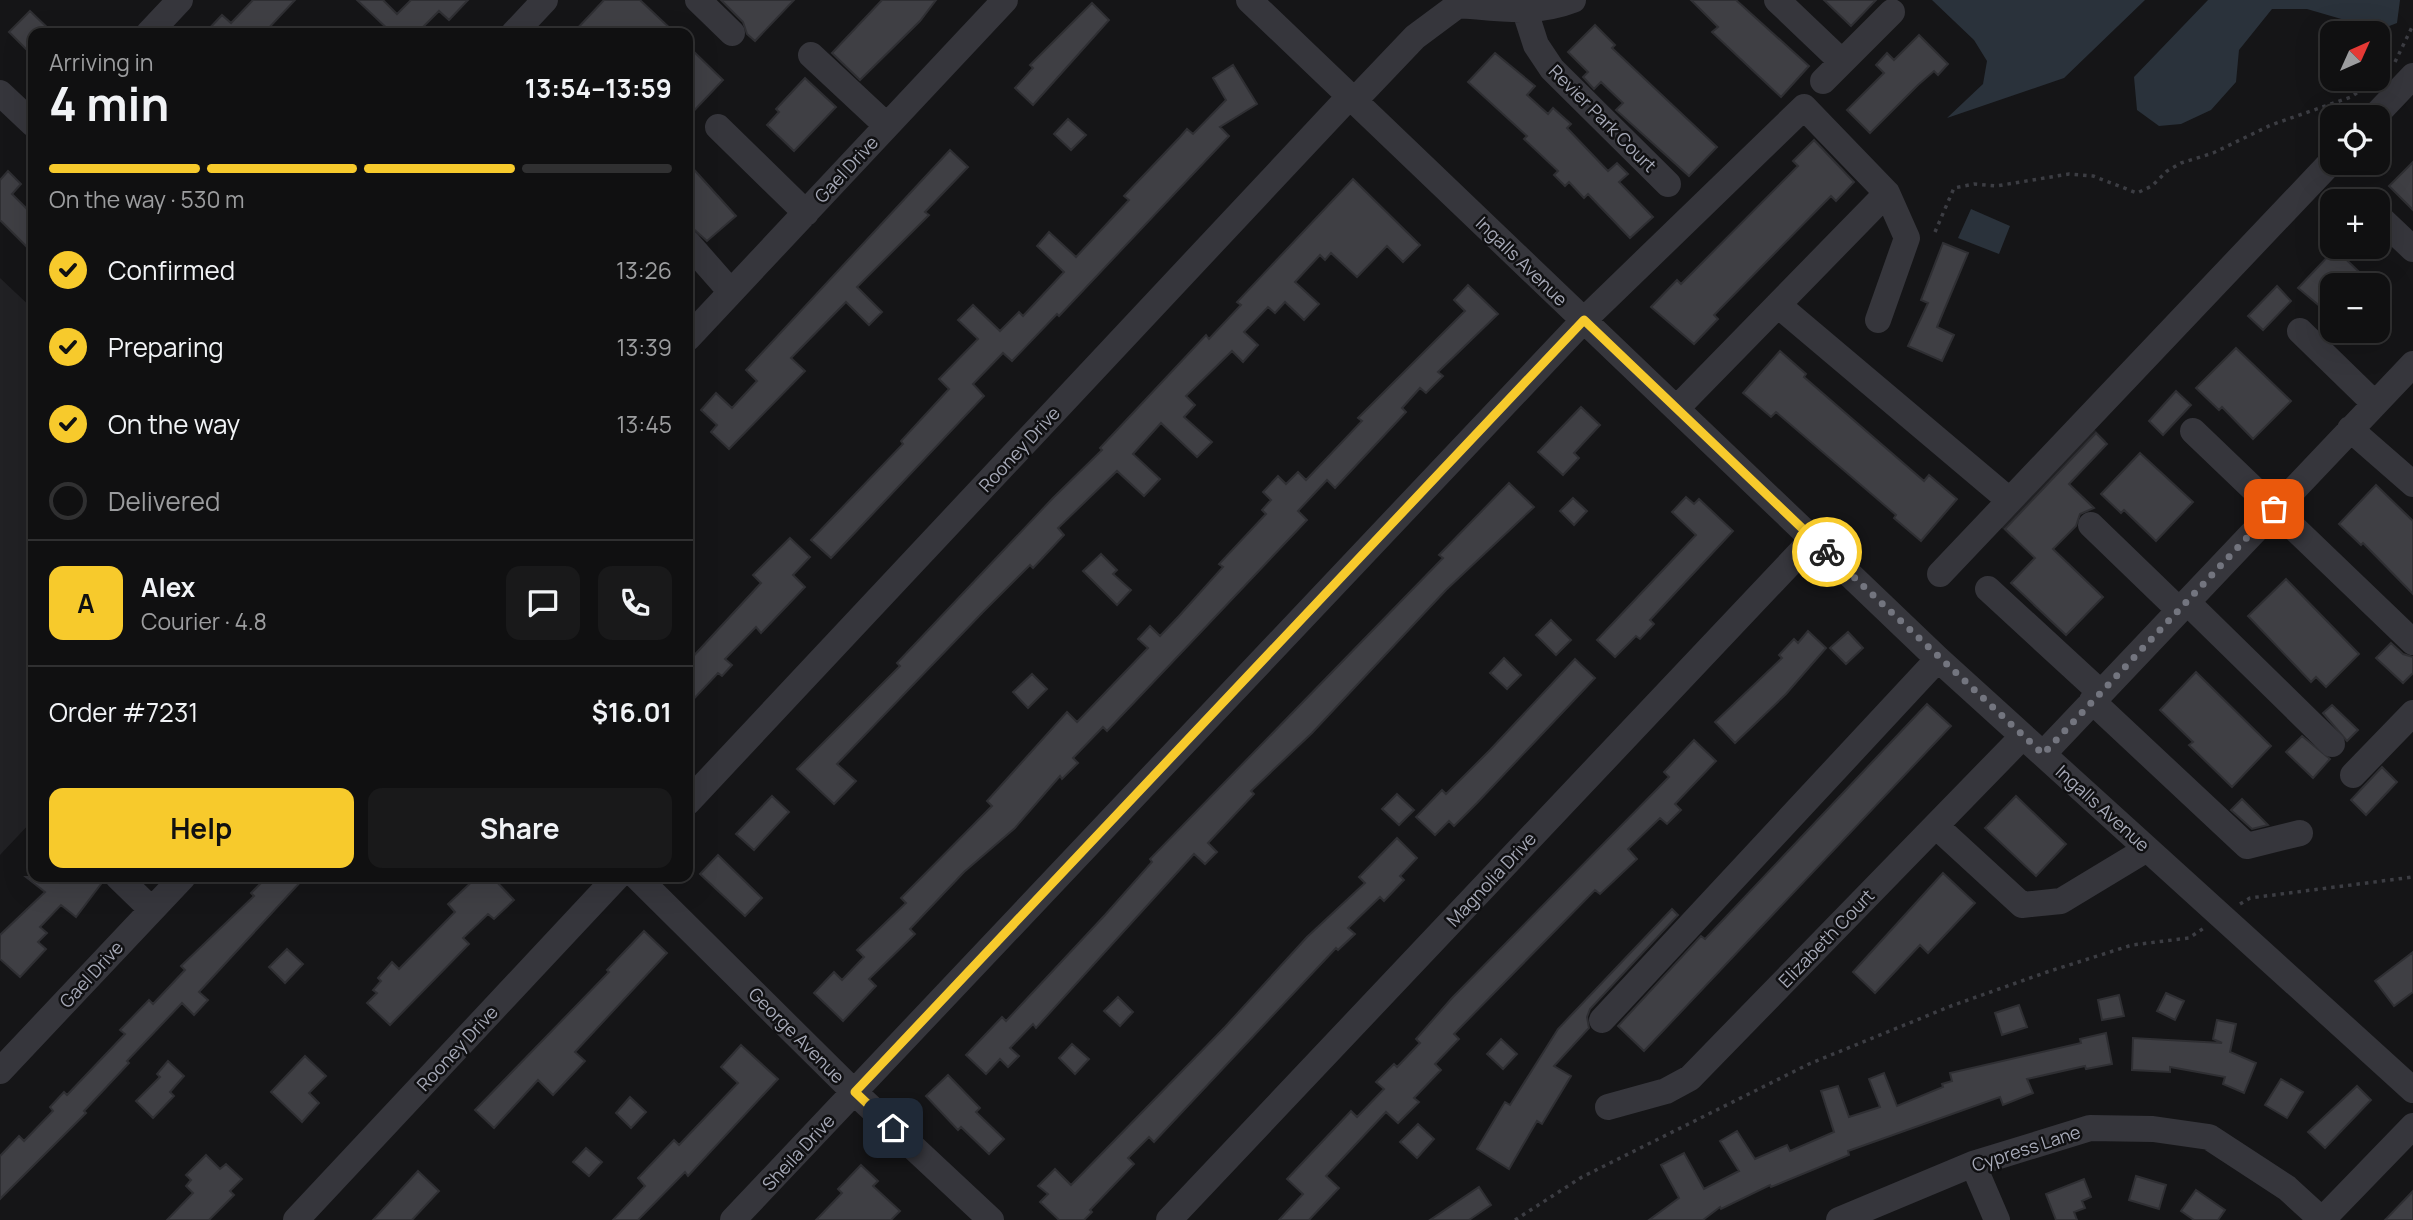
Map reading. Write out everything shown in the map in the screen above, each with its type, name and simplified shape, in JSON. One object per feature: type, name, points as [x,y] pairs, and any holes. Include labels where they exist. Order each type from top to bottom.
[{"type":"street","points":[[154,28],[180,0]]},
{"type":"street","points":[[519,28],[545,0]]},
{"type":"street","points":[[698,0],[732,33]]},
{"type":"street","name":"Ingalls Avenue","points":[[1250,0],[1938,659],[2413,1090]]},
{"type":"street","points":[[1458,3],[1525,10],[1553,8],[1573,0]]},
{"type":"street","points":[[1777,0],[1842,62]]},
{"type":"street","name":"Rooney Drive","points":[[693,797],[1352,98],[1415,37],[1458,3]]},
{"type":"street","name":"Gael Drive","points":[[693,333],[887,126],[991,5]]},
{"type":"street","name":"Revier Park Court","points":[[1525,10],[1536,45],[1552,69],[1668,184]]},
{"type":"street","points":[[1823,82],[1892,12]]},
{"type":"street","points":[[811,55],[887,126]]},
{"type":"street","points":[[2382,105],[2404,70]]},
{"type":"street","points":[[0,93],[28,119]]},
{"type":"street","name":"Sheila Drive","points":[[733,1220],[1584,320],[1804,107],[1887,193]]},
{"type":"street","points":[[718,127],[806,213]]},
{"type":"street","points":[[1940,574],[2320,174]]},
{"type":"street","points":[[1676,408],[1887,193],[1907,238],[1878,320]]},
{"type":"street","points":[[2390,227],[2413,249]]},
{"type":"street","points":[[693,249],[731,292]]},
{"type":"street","points":[[1778,305],[2009,500]]},
{"type":"street","points":[[2300,331],[2375,404]]},
{"type":"street","points":[[2043,754],[2350,429],[2410,374]]},
{"type":"street","points":[[2350,429],[2413,484]]},
{"type":"street","points":[[2193,431],[2413,642]]},
{"type":"street","points":[[2091,525],[2332,744]]},
{"type":"street","name":"Magnolia Drive","points":[[1168,1220],[1813,539]]},
{"type":"street","points":[[1988,589],[2247,846],[2300,833]]},
{"type":"street","points":[[1602,1020],[1938,659]]},
{"type":"street","points":[[2353,775],[2413,713]]},
{"type":"street","name":"Elizabeth Court","points":[[1608,1107],[1666,1091],[1690,1078],[2023,736]]},
{"type":"street","points":[[1936,826],[2022,905],[2061,901],[2147,849]]},
{"type":"street","points":[[123,882],[152,910]]},
{"type":"street","name":"Gael Drive","points":[[0,1071],[178,882]]},
{"type":"street","name":"Rooney Drive","points":[[296,1220],[612,882]]},
{"type":"street","name":"George Avenue","points":[[642,882],[855,1092],[991,1220]]},
{"type":"street","points":[[2322,1220],[2413,1126]]},
{"type":"street","name":"Cypress Lane","points":[[1839,1220],[1973,1164],[2090,1128],[2153,1129],[2209,1138],[2287,1188],[2322,1220]]},
{"type":"street","points":[[1973,1164],[1997,1220]]},
{"type":"path","points":[[2404,70],[2413,25]]},
{"type":"path","points":[[1934,232],[1954,188],[1961,184],[1996,186],[2042,176],[2069,174],[2093,176],[2137,192],[2152,186],[2166,171],[2181,163],[2213,153],[2271,125],[2351,97],[2359,91]]},
{"type":"path","points":[[1515,1220],[1581,1177],[1808,1064],[1951,1006],[2132,945],[2189,938],[2250,898],[2413,877]]},
{"type":"shaded area","points":[[1932,0],[2145,0],[2064,78],[1947,118],[1983,84],[1987,61],[1974,40]]},
{"type":"shaded area","points":[[2208,0],[2400,0],[2397,23],[2390,26],[2390,21],[2348,21],[2307,9],[2272,9],[2239,50],[2236,82],[2211,110],[2181,124],[2159,126],[2137,110],[2134,77]]},
{"type":"shaded area","points":[[1971,209],[2010,226],[1999,254],[1958,238]]},
{"type":"shaded area","points":[[0,278],[28,304],[28,825],[0,855]]},
{"type":"shaded area","points":[[2092,427],[2106,441],[2012,538],[1998,524]]},
{"type":"building","points":[[253,0],[295,0],[269,28],[210,28],[222,15],[231,23]]},
{"type":"building","points":[[357,0],[383,0],[397,14],[411,0],[468,0],[449,20],[439,11],[422,28],[387,28]]},
{"type":"building","points":[[604,0],[640,0],[670,28],[578,28]]},
{"type":"building","points":[[721,0],[794,0],[755,41],[747,34],[743,22]]},
{"type":"building","points":[[882,0],[936,0],[920,21],[860,80],[832,53]]},
{"type":"building","points":[[1691,0],[1736,0],[1809,66],[1781,97],[1712,32],[1718,27]]},
{"type":"building","points":[[1824,0],[1876,0],[1851,26]]},
{"type":"building","points":[[1092,3],[1109,20],[1033,105],[1015,88],[1033,68],[1030,65]]},
{"type":"building","points":[[30,11],[48,28],[28,28],[28,51],[9,32]]},
{"type":"building","points":[[1595,25],[1615,45],[1612,48],[1717,147],[1689,176],[1616,110],[1623,103],[1601,82],[1594,89],[1583,77],[1588,72],[1568,52]]},
{"type":"building","points":[[1919,35],[1948,64],[1938,75],[1934,71],[1918,85],[1870,133],[1847,110],[1884,73],[1876,65],[1887,53],[1894,60]]},
{"type":"building","points":[[693,51],[723,80],[693,112]]},
{"type":"building","points":[[1495,53],[1535,86],[1527,95],[1548,114],[1553,108],[1571,124],[1567,128],[1608,171],[1617,163],[1628,174],[1619,182],[1653,217],[1630,238],[1588,194],[1584,198],[1569,182],[1565,186],[1554,175],[1558,171],[1524,139],[1527,136],[1468,82]]},
{"type":"building","points":[[1233,65],[1257,104],[1220,127],[1229,136],[1059,316],[1057,314],[1012,361],[1003,353],[973,384],[984,396],[831,558],[811,540],[903,444],[901,441],[949,389],[939,379],[978,339],[958,320],[973,305],[1000,331],[1019,312],[1023,316],[1064,272],[1037,246],[1049,232],[1076,257],[1129,200],[1124,196],[1187,129],[1193,134],[1226,100],[1213,78]]},
{"type":"building","points":[[805,78],[836,107],[794,151],[767,125],[779,112],[776,109]]},
{"type":"building","points":[[1068,119],[1086,135],[1071,150],[1054,134]]},
{"type":"building","points":[[1814,140],[1854,182],[1836,201],[1831,196],[1714,315],[1718,319],[1694,344],[1651,307],[1677,280],[1681,284],[1798,166],[1793,161]]},
{"type":"building","points":[[950,150],[968,167],[925,212],[929,215],[857,287],[882,312],[869,325],[846,302],[791,358],[805,371],[729,449],[711,432],[717,425],[701,410],[716,393],[732,408],[757,381],[746,370]]},
{"type":"building","points":[[2413,162],[2413,210],[2389,186]]},
{"type":"building","points":[[693,169],[736,216],[707,241],[693,228]]},
{"type":"building","points":[[8,171],[21,184],[12,194],[28,210],[28,248],[0,220],[0,180]]},
{"type":"building","points":[[1353,179],[1420,245],[1403,262],[1387,246],[1357,277],[1331,253],[1325,260],[1320,255],[1295,282],[1319,304],[1304,320],[1285,302],[1275,313],[1268,307],[1244,332],[1258,345],[1243,362],[1232,351],[1186,396],[1195,405],[1184,417],[1212,442],[1197,457],[1161,423],[1133,454],[1160,479],[1144,496],[1117,471],[1058,528],[1064,535],[1033,568],[1030,565],[983,612],[837,764],[856,781],[834,804],[797,769],[900,666],[897,663],[1102,450],[1100,448],[1206,335],[1209,339],[1241,305],[1237,302]]},
{"type":"building","points":[[1943,243],[1968,253],[1937,327],[1954,335],[1942,361],[1908,346],[1928,303],[1921,300]]},
{"type":"building","points":[[2326,259],[2346,259],[2360,273],[2320,273],[2320,306],[2298,288]]},
{"type":"building","points":[[1468,285],[1498,314],[1438,372],[1443,376],[1426,393],[1420,388],[1402,408],[1406,412],[1335,488],[1327,480],[1298,511],[1307,520],[1107,731],[1103,727],[1073,758],[1078,763],[1062,779],[1060,776],[1015,828],[964,872],[910,929],[915,934],[869,979],[876,986],[843,1021],[814,993],[834,972],[842,980],[864,957],[857,950],[906,903],[901,898],[992,806],[987,801],[1067,712],[1077,722],[1148,648],[1138,639],[1150,626],[1160,636],[1223,567],[1219,564],[1266,514],[1262,510],[1271,500],[1263,492],[1278,476],[1286,484],[1298,472],[1306,480],[1362,421],[1358,418],[1465,311],[1454,300]]},
{"type":"building","points":[[2277,286],[2291,301],[2263,330],[2248,316]]},
{"type":"building","points":[[2236,348],[2291,401],[2253,439],[2222,407],[2219,410],[2196,388]]},
{"type":"building","points":[[1780,351],[1806,374],[1804,377],[1924,481],[1929,475],[1957,499],[1921,541],[1894,518],[1896,515],[1776,412],[1771,417],[1743,393]]},
{"type":"building","points":[[2176,391],[2191,405],[2163,435],[2149,421]]},
{"type":"building","points":[[1581,407],[1600,425],[1574,453],[1579,458],[1563,475],[1538,452]]},
{"type":"building","points":[[2096,433],[2107,444],[2069,484],[2094,508],[2080,514],[2076,526],[2053,549],[2103,597],[2066,635],[2011,583],[2035,558],[2005,529]]},
{"type":"building","points":[[2140,453],[2193,502],[2156,541],[2124,510],[2121,513],[2101,494]]},
{"type":"building","points":[[1509,483],[1534,507],[1446,590],[1312,733],[1251,791],[1254,794],[1208,843],[1217,852],[1205,864],[1194,854],[1036,1028],[1033,1024],[1010,1048],[1019,1056],[1008,1067],[1000,1059],[986,1074],[966,1055],[1002,1017],[1006,1021],[1105,915],[1152,862],[1150,859],[1443,558],[1439,555]]},
{"type":"building","points":[[2376,485],[2413,521],[2413,594],[2363,543],[2361,545],[2339,524]]},
{"type":"building","points":[[1686,497],[1694,504],[1699,499],[1733,531],[1650,620],[1654,624],[1640,639],[1636,636],[1615,657],[1597,640],[1696,535],[1672,512]]},
{"type":"building","points":[[1573,498],[1587,511],[1574,525],[1560,511]]},
{"type":"building","points":[[790,538],[810,557],[793,575],[805,587],[761,633],[756,627],[725,659],[732,665],[722,676],[718,673],[693,700],[693,657],[761,583],[753,575]]},
{"type":"building","points":[[1101,554],[1117,570],[1113,574],[1131,590],[1117,605],[1083,571]]},
{"type":"building","points":[[2286,579],[2359,654],[2326,687],[2316,677],[2311,682],[2248,616]]},
{"type":"building","points":[[1551,620],[1571,640],[1556,655],[1536,635]]},
{"type":"building","points":[[1808,631],[1826,648],[1786,694],[1735,743],[1715,722],[1782,658],[1779,655],[1794,639],[1798,643]]},
{"type":"building","points":[[1848,632],[1863,648],[1846,664],[1830,648]]},
{"type":"building","points":[[2391,643],[2403,654],[2413,657],[2413,673],[2403,683],[2376,658]]},
{"type":"building","points":[[1504,658],[1521,675],[1507,689],[1490,673]]},
{"type":"building","points":[[1575,659],[1595,678],[1454,826],[1449,821],[1435,835],[1416,817],[1442,790],[1446,794]]},
{"type":"building","points":[[2196,672],[2271,746],[2232,787],[2189,745],[2193,742],[2160,710]]},
{"type":"building","points":[[1032,674],[1047,689],[1028,708],[1013,692]]},
{"type":"building","points":[[1927,704],[1951,726],[1644,1051],[1618,1026],[1701,936],[1705,939]]},
{"type":"building","points":[[2332,705],[2358,730],[2347,741],[2323,713]]},
{"type":"building","points":[[2302,736],[2330,759],[2313,778],[2286,752]]},
{"type":"building","points":[[1694,740],[1716,761],[1675,804],[1681,810],[1667,824],[1660,818],[1628,849],[1637,859],[1600,894],[1595,890],[1454,1034],[1459,1039],[1435,1064],[1441,1070],[1414,1098],[1419,1102],[1398,1123],[1386,1112],[1326,1176],[1339,1188],[1309,1220],[1279,1220],[1303,1194],[1287,1179],[1351,1111],[1357,1117],[1384,1089],[1376,1082],[1394,1064],[1397,1067],[1420,1043],[1416,1039],[1452,998],[1669,777],[1664,772]]},
{"type":"building","points":[[2382,767],[2397,782],[2366,815],[2351,800]]},
{"type":"building","points":[[1397,794],[1414,810],[1399,825],[1382,809]]},
{"type":"building","points":[[772,796],[789,812],[754,850],[736,834]]},
{"type":"building","points":[[2016,796],[2066,844],[2036,876],[1985,828]]},
{"type":"building","points":[[2242,799],[2268,825],[2252,829],[2231,810]]},
{"type":"building","points":[[1397,838],[1417,858],[1400,876],[1404,880],[1384,901],[1380,897],[1348,928],[1355,934],[1338,950],[1336,948],[1154,1142],[1149,1137],[1128,1158],[1134,1164],[1090,1210],[1092,1212],[1084,1220],[1059,1220],[1040,1202],[1048,1194],[1038,1186],[1055,1169],[1071,1185],[1225,1027],[1307,937],[1365,883],[1359,877]]},
{"type":"building","points":[[718,855],[762,898],[745,916],[700,874]]},
{"type":"building","points":[[1943,873],[1975,903],[1928,953],[1920,945],[1875,993],[1853,972]]},
{"type":"building","points":[[32,882],[101,884],[76,917],[61,905],[40,927],[47,933],[38,942],[46,949],[20,977],[0,959],[0,935],[45,892]]},
{"type":"building","points":[[262,882],[300,882],[199,992],[208,1000],[194,1015],[182,1003],[127,1061],[129,1063],[84,1111],[86,1113],[0,1199],[0,1156],[19,1136],[24,1141],[53,1111],[50,1107],[64,1092],[67,1095],[125,1034],[120,1030],[149,1000],[153,1004],[185,970],[181,966],[254,896],[251,893]]},
{"type":"building","points":[[472,882],[497,882],[514,900],[494,919],[488,914],[463,938],[469,944],[390,1025],[367,1003],[377,993],[373,990],[381,981],[378,978],[392,962],[399,969],[455,912],[448,904]]},
{"type":"building","points":[[1672,909],[1678,915],[1590,1009],[1587,1017],[1589,1028],[1554,1066],[1571,1076],[1542,1124],[1537,1121],[1509,1169],[1477,1149],[1505,1102],[1510,1105],[1558,1029]]},
{"type":"building","points":[[644,931],[667,953],[575,1052],[585,1061],[553,1095],[538,1080],[494,1128],[475,1110],[609,972],[607,970]]},
{"type":"building","points":[[287,949],[303,964],[285,983],[269,967]]},
{"type":"building","points":[[2413,952],[2413,992],[2394,1006],[2375,981]]},
{"type":"building","points":[[2166,993],[2184,1001],[2175,1020],[2157,1011]]},
{"type":"building","points":[[2119,995],[2124,1016],[2102,1020],[2098,1000]]},
{"type":"building","points":[[1118,997],[1133,1012],[1120,1026],[1104,1011]]},
{"type":"building","points":[[2019,1005],[2027,1027],[2002,1035],[1995,1013]]},
{"type":"building","points":[[2217,1020],[2236,1024],[2230,1052],[2256,1063],[2244,1093],[2223,1084],[2225,1077],[2170,1067],[2170,1072],[2132,1070],[2133,1038],[2222,1043],[2213,1039]]},
{"type":"building","points":[[2106,1033],[2112,1064],[2086,1069],[2085,1066],[2027,1079],[2033,1093],[2003,1105],[2000,1097],[1848,1151],[1849,1155],[1771,1187],[1770,1185],[1721,1209],[1720,1207],[1703,1220],[1649,1220],[1679,1198],[1661,1165],[1684,1153],[1704,1189],[1739,1171],[1720,1141],[1737,1131],[1755,1159],[1787,1145],[1790,1151],[1834,1132],[1821,1091],[1838,1086],[1849,1117],[1880,1107],[1869,1079],[1884,1073],[1897,1106],[1943,1087],[1942,1084],[1952,1081],[1950,1073],[2081,1043],[2080,1039]]},
{"type":"building","points":[[1501,1039],[1517,1054],[1503,1069],[1487,1054]]},
{"type":"building","points":[[1072,1044],[1089,1059],[1075,1074],[1059,1058]]},
{"type":"building","points":[[741,1045],[778,1079],[688,1176],[685,1172],[638,1220],[613,1220],[645,1186],[638,1178],[674,1140],[679,1145],[738,1083],[721,1067]]},
{"type":"building","points":[[305,1056],[326,1076],[309,1093],[319,1103],[302,1122],[271,1092]]},
{"type":"building","points":[[168,1061],[184,1076],[170,1092],[174,1096],[153,1118],[136,1101],[160,1077],[157,1074]]},
{"type":"building","points":[[948,1075],[980,1108],[976,1112],[1004,1139],[989,1154],[961,1127],[958,1130],[926,1096]]},
{"type":"building","points":[[2281,1079],[2303,1092],[2287,1118],[2265,1105]]},
{"type":"building","points":[[2357,1086],[2371,1100],[2325,1148],[2308,1132]]},
{"type":"building","points":[[630,1097],[646,1112],[631,1128],[616,1113]]},
{"type":"building","points":[[1418,1124],[1434,1139],[1417,1158],[1400,1142]]},
{"type":"building","points":[[586,1148],[602,1162],[589,1176],[573,1162]]},
{"type":"building","points":[[206,1155],[220,1169],[226,1164],[242,1179],[230,1191],[234,1195],[209,1220],[167,1220],[193,1193],[186,1186],[191,1180],[186,1175]]},
{"type":"building","points":[[861,1165],[878,1181],[873,1186],[900,1211],[891,1220],[816,1220],[842,1193],[838,1189]]},
{"type":"building","points":[[418,1171],[439,1191],[412,1220],[373,1220]]},
{"type":"building","points":[[2136,1176],[2166,1185],[2159,1209],[2129,1200]]},
{"type":"building","points":[[2084,1179],[2091,1197],[2082,1201],[2085,1208],[2074,1212],[2077,1220],[2056,1220],[2046,1194]]},
{"type":"building","points":[[1479,1187],[1491,1205],[1469,1220],[1430,1220]]},
{"type":"building","points":[[2196,1190],[2225,1210],[2218,1220],[2194,1220],[2181,1211]]},
{"type":"building","points":[[2413,1191],[2413,1220],[2385,1220]]},
{"type":"way so far","points":[[1827,552],[1938,659],[2043,754],[2274,509]]},
{"type":"route","points":[[893,1128],[855,1092],[1584,320],[1827,552]]}]
